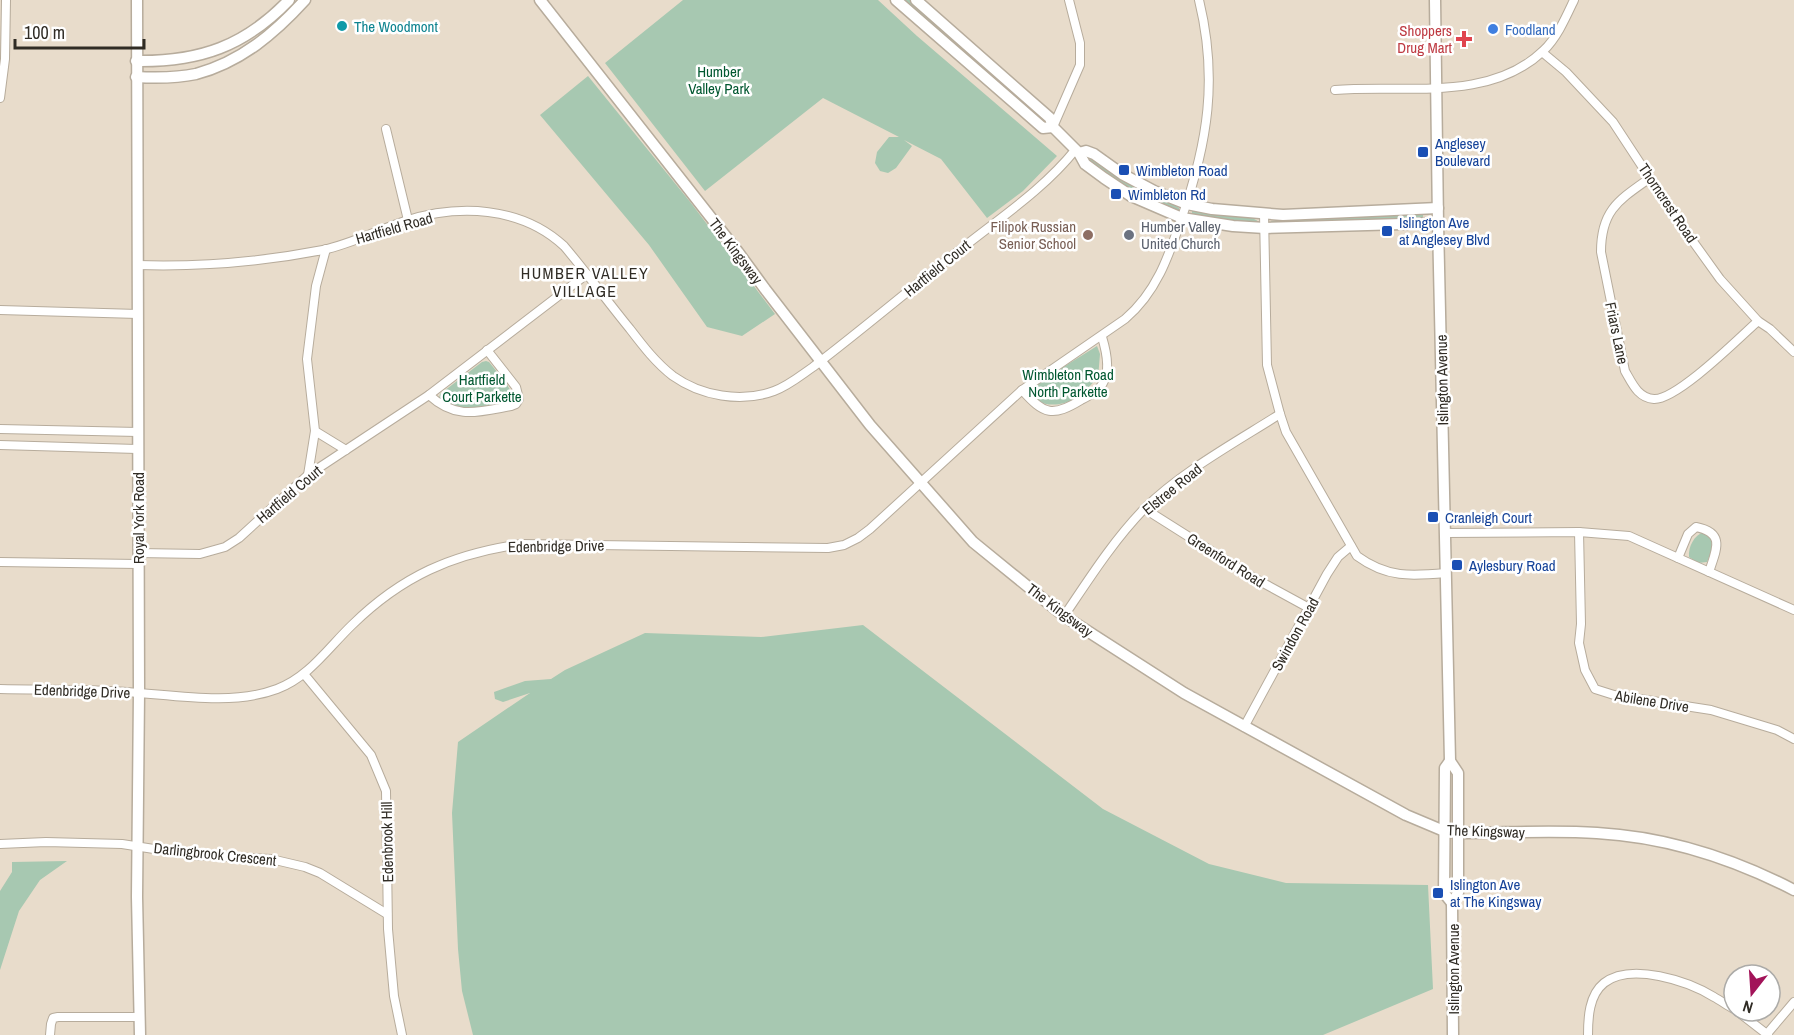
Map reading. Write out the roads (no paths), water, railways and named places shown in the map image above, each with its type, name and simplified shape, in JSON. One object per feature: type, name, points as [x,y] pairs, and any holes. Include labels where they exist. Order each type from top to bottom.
[{"type":"street","points":[[0,98],[5,59],[6,0]]},
{"type":"street","name":"Royal York Road","points":[[137,0],[140,1035]]},
{"type":"street","points":[[136,61],[184,58],[212,52],[257,29],[289,0]]},
{"type":"street","points":[[136,77],[176,77],[196,74],[216,66],[257,46],[305,0]]},
{"type":"street","name":"The Kingsway","points":[[540,0],[738,252],[870,425],[973,542],[1064,616],[1184,693],[1244,727],[1361,791],[1444,831],[1458,833],[1594,832],[1660,841],[1705,852],[1762,874],[1794,891]]},
{"type":"street","points":[[896,0],[1043,128],[1053,127]]},
{"type":"street","points":[[916,0],[1045,113],[1050,118],[1053,127],[1077,151],[1085,164],[1122,190],[1158,209],[1182,218],[1233,226],[1265,228],[1438,223]]},
{"type":"street","points":[[1053,127],[1080,65],[1080,43],[1069,0]]},
{"type":"street","points":[[921,484],[1022,390],[1102,337],[1135,310],[1154,286],[1163,269],[1182,218],[1202,154],[1208,103],[1208,60],[1199,0]]},
{"type":"street","name":"Islington Avenue","points":[[1435,0],[1450,760],[1458,773],[1458,893],[1452,903],[1453,1035]]},
{"type":"street","points":[[1335,90],[1437,88],[1491,81],[1511,73],[1542,52],[1574,0]]},
{"type":"street","points":[[212,52],[216,66]]},
{"type":"street","name":"Thorncrest Road","points":[[1542,52],[1566,72],[1613,122],[1720,279],[1758,321],[1794,352]]},
{"type":"street","points":[[386,129],[408,220]]},
{"type":"street","points":[[1077,151],[1094,154],[1139,184],[1187,204],[1212,209],[1283,215],[1438,208]]},
{"type":"street","name":"Hartfield Court","points":[[821,360],[1029,198],[1077,151]]},
{"type":"street","name":"Friars Lane","points":[[1650,178],[1621,198],[1608,217],[1601,239],[1600,252],[1625,371],[1633,386],[1644,396],[1653,399],[1672,394],[1758,321]]},
{"type":"street","name":"Hartfield Road","points":[[137,265],[182,266],[256,261],[326,249],[408,220],[471,211],[505,215],[537,227],[554,237],[587,274],[650,355],[675,377],[701,390],[741,398],[758,395],[788,384],[821,360]]},
{"type":"street","points":[[1264,214],[1267,365],[1286,432],[1357,556],[1388,573],[1413,575],[1446,573]]},
{"type":"street","points":[[308,475],[315,431],[307,359],[316,285],[326,249]]},
{"type":"street","name":"Hartfield Court","points":[[0,562],[200,554],[225,547],[239,538],[308,475],[429,395],[587,274]]},
{"type":"street","points":[[0,310],[138,314]]},
{"type":"street","points":[[1022,390],[1032,402],[1050,412],[1060,411],[1093,393],[1103,384],[1106,376],[1102,337]]},
{"type":"street","points":[[429,395],[447,408],[464,413],[516,404],[519,399],[516,387],[487,350]]},
{"type":"street","name":"Elstree Road","points":[[1064,616],[1118,538],[1145,508],[1219,453],[1280,414]]},
{"type":"street","points":[[0,429],[138,432]]},
{"type":"street","points":[[315,431],[346,450]]},
{"type":"street","points":[[0,445],[137,449]]},
{"type":"street","name":"Edenbridge Drive","points":[[0,689],[239,698],[258,695],[278,689],[304,674],[375,603],[418,574],[468,554],[521,544],[828,548],[844,545],[858,538],[921,484]]},
{"type":"street","name":"Greenford Road","points":[[1145,508],[1254,578],[1309,608]]},
{"type":"street","points":[[1678,558],[1688,534],[1696,527],[1708,529],[1715,536],[1717,546],[1709,572]]},
{"type":"street","points":[[1446,533],[1579,532],[1629,536],[1794,610]]},
{"type":"street","name":"Abilene Drive","points":[[1579,532],[1580,649],[1585,670],[1595,689],[1614,695],[1711,710],[1777,730],[1794,739]]},
{"type":"street","name":"Swindon Road","points":[[1244,727],[1338,558],[1351,546]]},
{"type":"street","name":"Edenbrook Hill","points":[[304,674],[371,755],[382,778],[387,806],[387,914],[394,996],[402,1035]]},
{"type":"street","name":"Islington Avenue","points":[[1450,760],[1445,768],[1444,892],[1452,903]]},
{"type":"street","name":"Darlingbrook Crescent","points":[[0,844],[58,842],[138,846],[192,855],[271,859],[320,873],[387,914]]},
{"type":"street","points":[[1588,1035],[1588,1018],[1597,992],[1604,984],[1617,977],[1645,974],[1667,979],[1722,1001]]},
{"type":"street","points":[[1752,1023],[1767,1035],[1794,1002]]},
{"type":"street","points":[[51,1035],[53,1018],[140,1017]]},
{"type":"place","name":"The Woodmont","points":[[342,26]]},
{"type":"place","name":"Foodland","points":[[1493,29]]},
{"type":"place","name":"Shoppers Drug Mart","points":[[1464,39]]},
{"type":"place","name":"Anglesey Boulevard","points":[[1423,152]]},
{"type":"place","name":"Wimbleton Road","points":[[1124,170]]},
{"type":"place","name":"Wimbleton Rd","points":[[1116,194]]},
{"type":"place","name":"Islington Ave at Anglesey Blvd","points":[[1387,231]]},
{"type":"place","name":"Filipok Russian Senior School","points":[[1088,235]]},
{"type":"place","name":"Humber Valley United Church","points":[[1129,235]]},
{"type":"place","name":"Cranleigh Court","points":[[1433,517]]},
{"type":"place","name":"Aylesbury Road","points":[[1457,565]]},
{"type":"place","name":"Islington Ave at The Kingsway","points":[[1438,893]]},
{"type":"district","name":"HUMBER VALLEY VILLAGE","points":[[585,282]]},
{"type":"park label","name":"Humber Valley Park","points":[[719,80]]},
{"type":"park label","name":"Wimbleton Road North Parkette","points":[[1068,382]]},
{"type":"park label","name":"Hartfield Court Parkette","points":[[482,388]]}]
